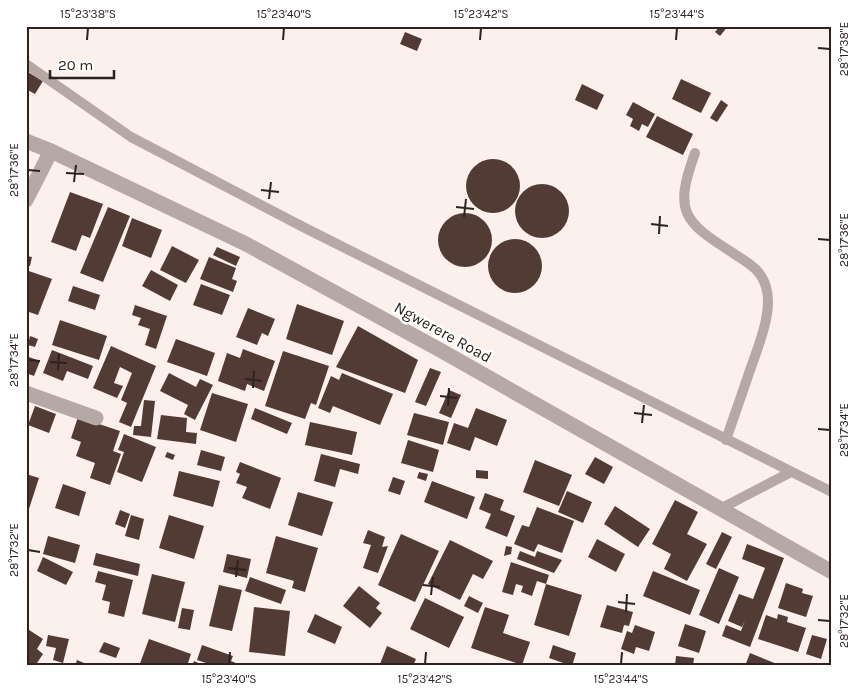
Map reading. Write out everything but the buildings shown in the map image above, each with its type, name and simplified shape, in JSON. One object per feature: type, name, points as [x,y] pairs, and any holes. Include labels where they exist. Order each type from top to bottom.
[{"type":"street","name":"Ngwerere Road","points":[[26,141],[51,151],[246,244],[449,355],[832,572]]},
{"type":"street","points":[[26,200],[51,151]]},
{"type":"street","points":[[26,393],[96,418]]},
{"type":"lane","points":[[26,64],[131,137],[314,232],[832,492]]},
{"type":"lane","points":[[695,153],[686,178],[683,199],[687,216],[696,227],[750,263],[761,274],[767,289],[765,326],[726,440]]},
{"type":"lane","points":[[720,509],[790,472]]}]
